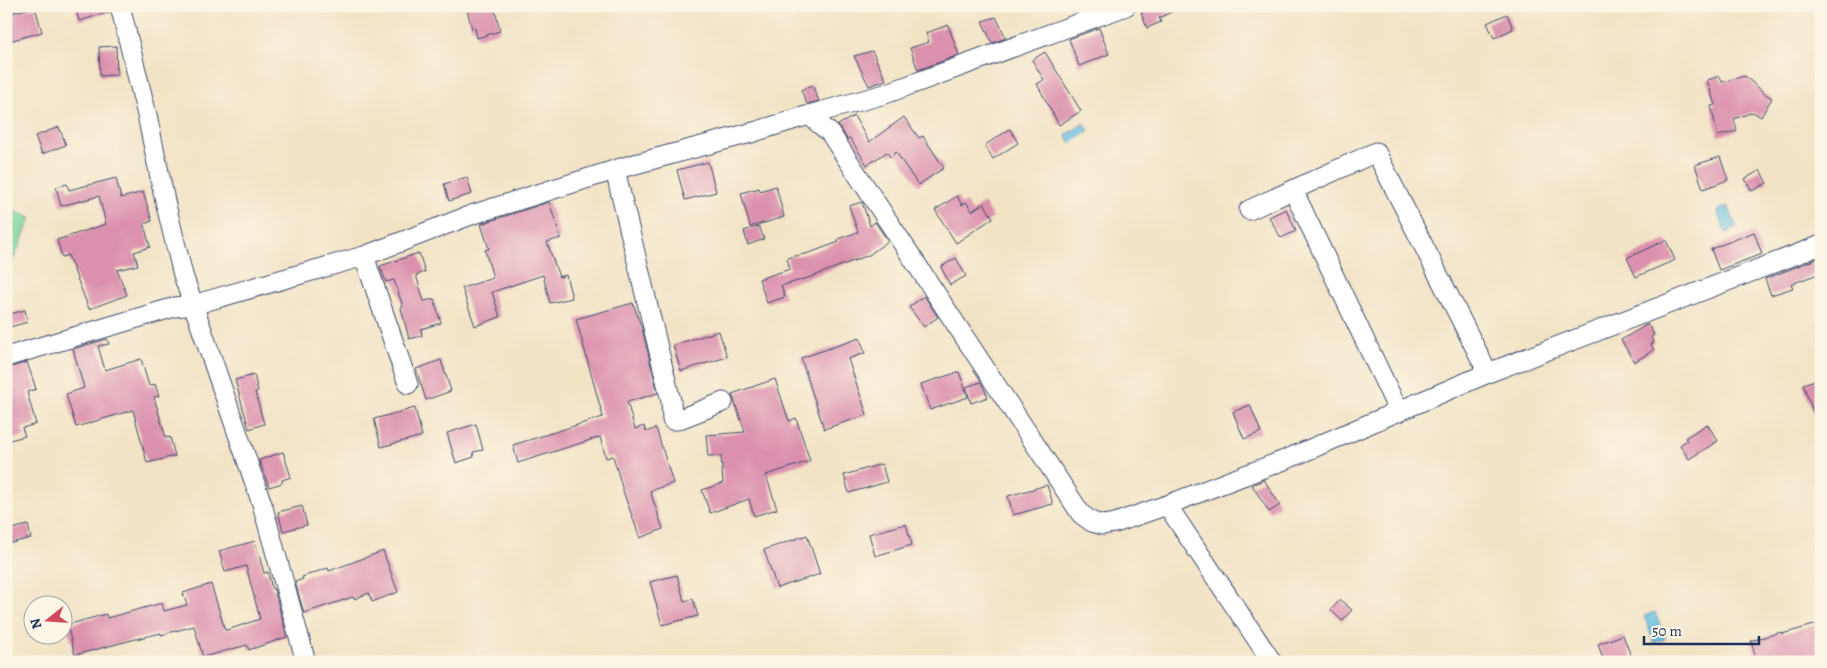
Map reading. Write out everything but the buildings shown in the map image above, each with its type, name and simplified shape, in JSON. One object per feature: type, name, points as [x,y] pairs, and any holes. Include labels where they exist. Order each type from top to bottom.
[{"type":"street","points":[[120,6],[183,275],[197,299],[262,504],[303,661]]},
{"type":"street","points":[[6,357],[197,299],[364,256],[471,215],[616,170],[885,94],[1126,6]]},
{"type":"street","points":[[810,115],[830,133],[1081,514],[1092,522],[1103,525],[1115,523],[1167,505],[1287,459],[1488,372],[1821,245]]},
{"type":"street","points":[[1249,210],[1376,152],[1488,372]]},
{"type":"street","points":[[616,170],[671,402],[672,420],[677,420],[724,402]]},
{"type":"street","points":[[1293,190],[1399,412]]},
{"type":"street","points":[[364,256],[408,384]]},
{"type":"street","points":[[1167,505],[1272,662]]},
{"type":"green space","points":[[6,208],[31,218],[14,259],[6,256]]},
{"type":"water","points":[[1084,123],[1089,130],[1071,143],[1066,135]]},
{"type":"water","points":[[1728,206],[1737,228],[1726,233],[1717,211]]},
{"type":"water","points":[[1655,612],[1665,639],[1654,643],[1644,616]]}]
